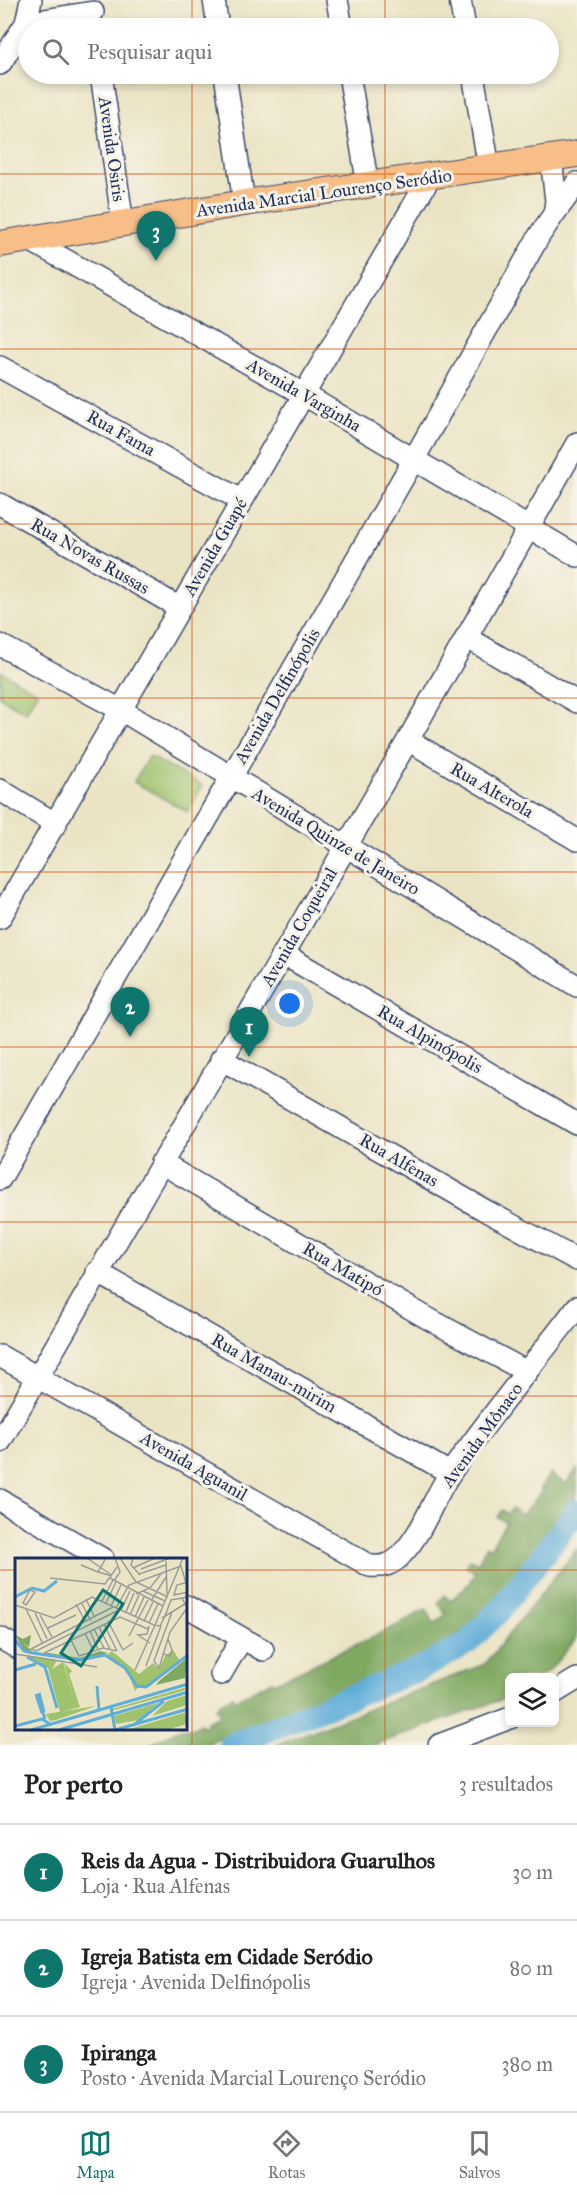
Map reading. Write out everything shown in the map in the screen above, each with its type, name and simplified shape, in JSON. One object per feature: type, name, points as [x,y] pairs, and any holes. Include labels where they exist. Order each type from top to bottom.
[{"type":"main road","name":"Avenida Marcial Lourenço Seródio","points":[[0,244],[244,203],[577,154]]},
{"type":"street","points":[[27,18],[31,0]]},
{"type":"street","points":[[214,0],[217,18]]},
{"type":"street","points":[[337,0],[340,18]]},
{"type":"street","points":[[460,0],[463,18]]},
{"type":"street","points":[[63,18],[93,14]]},
{"type":"street","points":[[0,64],[18,36]]},
{"type":"street","name":"Avenida Osiris","points":[[103,84],[123,224]]},
{"type":"street","points":[[226,84],[244,203]]},
{"type":"street","points":[[351,84],[368,186]]},
{"type":"street","points":[[475,84],[489,168]]},
{"type":"street","points":[[550,158],[556,201],[554,214]]},
{"type":"street","name":"Avenida Guapé","points":[[0,918],[430,177]]},
{"type":"street","name":"Avenida Delfinópolis","points":[[0,1179],[414,459],[539,236],[577,183]]},
{"type":"street","name":"Avenida Varginha","points":[[28,239],[303,394],[577,556]]},
{"type":"street","name":"Rua Fama","points":[[0,367],[241,500]]},
{"type":"street","name":"Avenida Coqueiral","points":[[0,1442],[408,740],[577,443]]},
{"type":"street","name":"Rua Novas Russas","points":[[0,504],[180,608]]},
{"type":"street","points":[[466,637],[577,702]]},
{"type":"street","name":"Avenida Quinze de Janeiro","points":[[0,645],[121,710],[577,986]]},
{"type":"street","name":"Rua Alterola","points":[[408,740],[577,840]]},
{"type":"street","points":[[0,790],[56,824]]},
{"type":"street","name":"Rua Alpinópolis","points":[[283,954],[577,1124]]},
{"type":"street","name":"Rua Alfenas","points":[[222,1059],[488,1212],[577,1260]]},
{"type":"street","name":"Rua Matipó","points":[[162,1163],[427,1318],[527,1372]]},
{"type":"street","name":"Rua Manau-mirim","points":[[97,1272],[450,1473]]},
{"type":"street","name":"Avenida Mônaco","points":[[391,1564],[410,1544],[450,1473],[577,1307]]},
{"type":"street","name":"Avenida Aguanil","points":[[0,1356],[370,1566],[380,1567],[391,1564]]},
{"type":"street","points":[[0,1500],[101,1558]]},
{"type":"street","points":[[188,1607],[263,1650]]},
{"type":"street","points":[[0,1638],[15,1646]]},
{"type":"street","points":[[221,1674],[242,1638]]},
{"type":"street","points":[[559,1690],[577,1679]]},
{"type":"street","points":[[439,1745],[505,1720]]},
{"type":"green space","points":[[0,671],[37,692],[26,712],[0,697]]},
{"type":"green space","points":[[149,756],[202,785],[188,812],[134,782]]},
{"type":"green space","points":[[577,1469],[577,1495],[540,1552],[499,1600],[431,1658],[341,1697],[209,1743],[149,1745],[178,1730],[188,1730],[201,1723],[204,1726],[208,1724],[207,1721],[220,1715],[216,1707],[220,1706],[219,1703],[233,1696],[236,1700],[272,1681],[274,1683],[396,1626],[427,1609],[434,1624],[446,1614],[438,1603],[444,1595],[451,1601],[469,1583],[475,1572],[466,1567],[470,1559],[478,1563],[487,1546],[490,1548],[506,1522],[497,1517],[502,1510],[508,1514],[512,1508],[522,1515],[542,1491],[540,1488],[550,1474],[566,1484]]},
{"type":"green space","points":[[577,1549],[577,1638],[549,1671],[545,1673],[505,1673],[505,1698],[503,1699],[374,1745],[276,1745],[485,1664]]},
{"type":"waterway","points":[[231,1745],[422,1668],[467,1643],[500,1610],[577,1511]]},
{"type":"place","name":"Ipiranga","points":[[156,261]]},
{"type":"place","name":"Igreja Batista em Cidade Seródio","points":[[130,1037]]},
{"type":"place","name":"Reis da Agua - Distribuidora Guarulhos","points":[[249,1057]]}]
